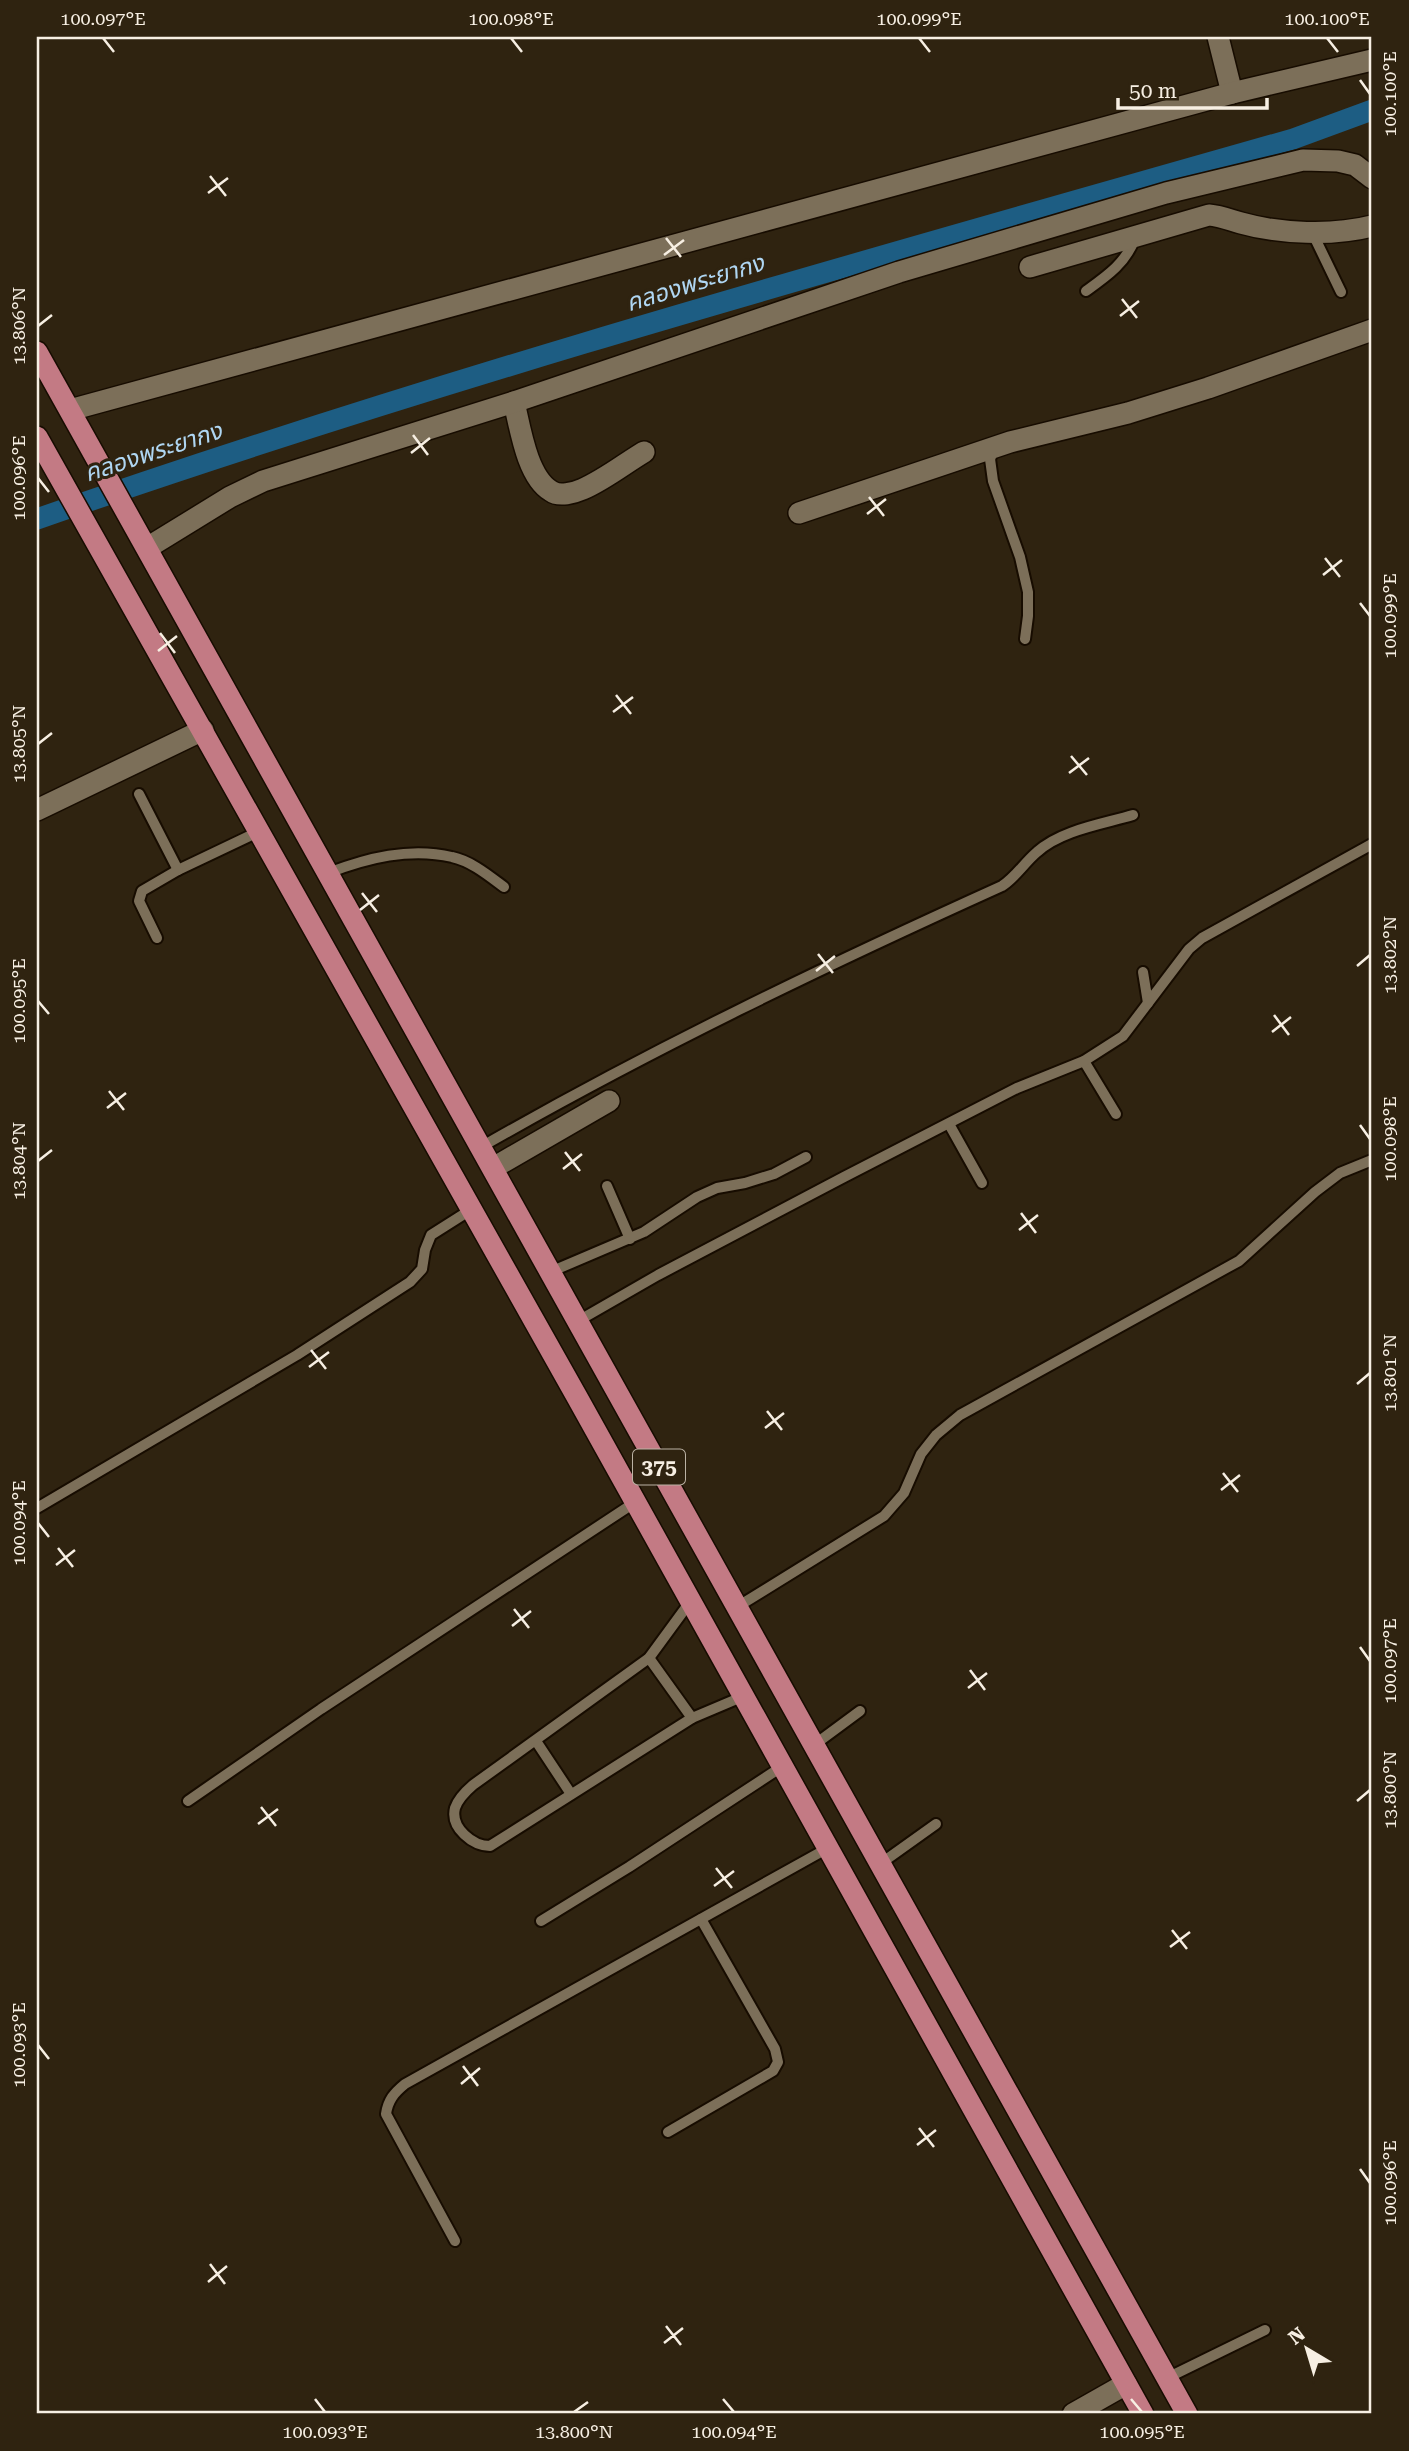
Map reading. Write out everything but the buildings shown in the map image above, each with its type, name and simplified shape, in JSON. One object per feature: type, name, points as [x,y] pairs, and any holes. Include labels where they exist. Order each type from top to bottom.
[{"type":"main road","name":"375","points":[[37,352],[1187,2414]]},
{"type":"main road","name":"375","points":[[40,444],[472,1209],[1143,2414]]},
{"type":"main road","points":[[577,1397],[609,1377]]},
{"type":"street","points":[[1218,37],[1232,93]]},
{"type":"street","points":[[70,410],[1232,93],[1372,60]]},
{"type":"street","points":[[147,548],[230,497],[263,481],[514,402],[899,272],[1166,193],[1303,160],[1338,161],[1355,165],[1372,178]]},
{"type":"street","points":[[1030,267],[1209,215],[1241,223],[1312,232],[1372,226]]},
{"type":"street","points":[[799,513],[995,447],[1128,413],[1209,388],[1372,330]]},
{"type":"street","points":[[514,402],[529,459],[537,476],[551,491],[562,494],[582,489],[644,452]]},
{"type":"street","points":[[37,810],[203,730]]},
{"type":"street","points":[[493,1168],[609,1101]]},
{"type":"street","points":[[1073,2414],[1126,2384]]},
{"type":"lane","points":[[1312,232],[1341,292]]},
{"type":"lane","points":[[1086,291],[1109,275],[1125,259],[1136,235]]},
{"type":"lane","points":[[995,447],[990,460],[993,481],[1020,557],[1028,592],[1025,639]]},
{"type":"lane","points":[[139,793],[178,870]]},
{"type":"lane","points":[[481,1147],[608,1075],[860,950],[1002,886],[1013,880],[1037,852],[1050,844],[1068,835],[1133,815]]},
{"type":"lane","points":[[158,938],[139,901],[142,891],[178,870],[260,831]]},
{"type":"lane","points":[[578,1321],[744,1229],[1017,1088],[1084,1061],[1123,1036],[1189,949],[1202,938],[1372,844]]},
{"type":"lane","points":[[328,873],[365,859],[423,854],[452,857],[469,863],[504,887]]},
{"type":"lane","points":[[1143,972],[1148,1003]]},
{"type":"lane","points":[[1084,1061],[1116,1114]]},
{"type":"lane","points":[[948,1124],[982,1183]]},
{"type":"lane","points":[[550,1272],[630,1239],[696,1197],[717,1188],[745,1184],[774,1174],[806,1157]]},
{"type":"lane","points":[[737,1607],[884,1516],[904,1493],[921,1454],[936,1435],[960,1415],[1239,1261],[1315,1192],[1340,1174],[1372,1160]]},
{"type":"lane","points":[[607,1186],[630,1239]]},
{"type":"lane","points":[[37,1508],[297,1355],[410,1282],[422,1269],[431,1235],[472,1209]]},
{"type":"lane","points":[[188,1801],[321,1709],[634,1503]]},
{"type":"lane","points":[[690,1602],[649,1658],[463,1794],[455,1807],[454,1818],[461,1831],[472,1842],[480,1846],[490,1846],[692,1718],[744,1696]]},
{"type":"lane","points":[[649,1658],[692,1718]]},
{"type":"lane","points":[[814,1745],[860,1711]]},
{"type":"lane","points":[[536,1741],[571,1794]]},
{"type":"lane","points":[[541,1921],[783,1766]]},
{"type":"lane","points":[[880,1864],[936,1824]]},
{"type":"lane","points":[[455,2241],[386,2114],[387,2104],[394,2093],[416,2077],[828,1849]]},
{"type":"lane","points":[[668,2132],[773,2071],[778,2062],[775,2049],[701,1919]]},
{"type":"lane","points":[[1167,2378],[1265,2330]]},
{"type":"waterway","name":"คลองพระยากง","points":[[37,519],[192,466],[505,367],[1293,139],[1372,110]]}]
